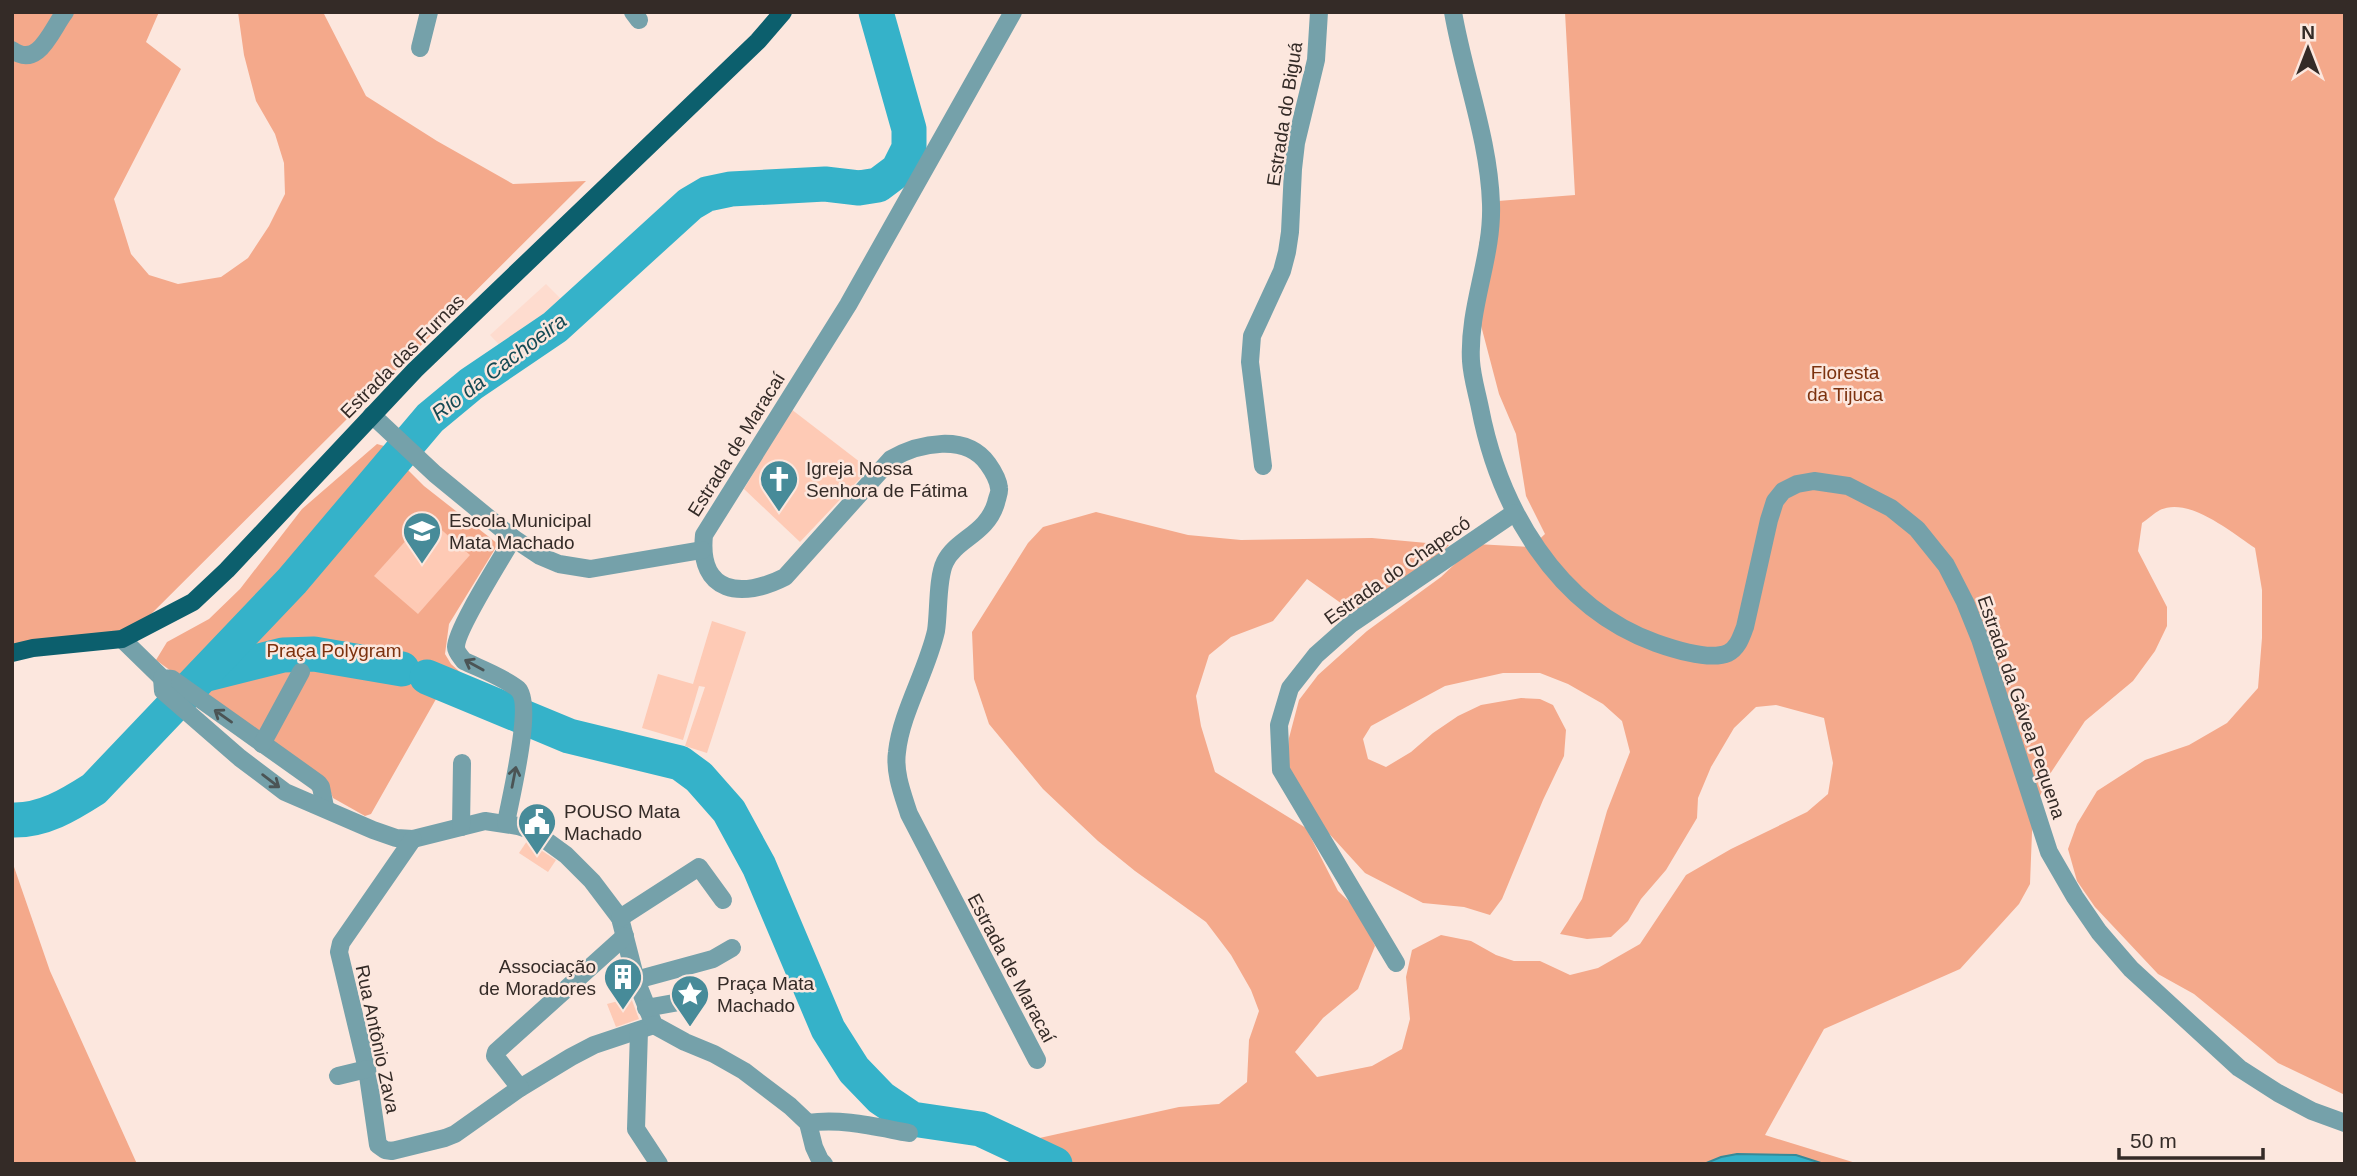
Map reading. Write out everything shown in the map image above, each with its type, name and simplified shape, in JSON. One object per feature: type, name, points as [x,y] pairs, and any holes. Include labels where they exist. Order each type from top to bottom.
[{"type":"main road","name":"Estrada das Furnas","points":[[12,653],[33,648],[122,639],[192,602],[227,570],[372,415],[521,267],[758,41],[776,15]]},
{"type":"street","points":[[12,50],[21,56],[32,55],[39,50],[65,12]]},
{"type":"street","points":[[420,48],[429,12]]},
{"type":"street","name":"Estrada de Maracaí","points":[[1013,12],[848,305],[704,535],[702,550],[707,571],[724,586],[752,590],[766,587],[785,577],[891,459],[908,450],[946,443],[965,447],[983,457],[994,472],[999,489],[992,514],[974,535],[951,554],[942,570],[936,631],[896,753],[909,814],[1037,1060]]},
{"type":"street","name":"Estrada do Biguá","points":[[1263,466],[1250,362],[1252,335],[1282,271],[1287,252],[1296,144],[1316,60],[1319,12]]},
{"type":"street","name":"Estrada da Gávea Pequena","points":[[1453,12],[1483,142],[1491,207],[1488,242],[1475,305],[1471,361],[1491,456],[1514,513],[1529,539],[1557,575],[1614,623],[1641,638],[1674,649],[1716,656],[1729,652],[1739,642],[1745,627],[1769,520],[1775,501],[1783,491],[1797,484],[1814,481],[1848,486],[1891,508],[1917,529],[1946,565],[1965,602],[1980,639],[2049,852],[2099,932],[2131,969],[2239,1068],[2312,1111],[2345,1124]]},
{"type":"street","points":[[372,415],[435,474],[513,538],[558,564],[590,569],[702,550]]},
{"type":"street","name":"Estrada do Chapecó","points":[[1396,963],[1281,770],[1279,725],[1290,688],[1316,655],[1351,624],[1514,513]]},
{"type":"street","points":[[506,823],[523,730],[524,706],[518,689],[464,661],[456,647],[463,625],[513,538]]},
{"type":"street","points":[[122,639],[285,792],[296,798],[325,807],[396,838],[413,839],[485,821],[506,823],[533,831],[566,855],[592,881],[621,931],[636,980],[646,1021],[636,1129],[659,1164]]},
{"type":"street","points":[[262,744],[301,672]]},
{"type":"street","points":[[186,701],[262,744],[318,783],[325,807]]},
{"type":"street","points":[[461,827],[462,763]]},
{"type":"street","name":"Rua Antônio Zava","points":[[413,839],[341,943],[339,952],[366,1069],[378,1144],[385,1150],[392,1151],[445,1138],[517,1082]]},
{"type":"street","points":[[696,999],[517,1082],[495,1056],[496,1052],[621,931],[702,869],[723,900]]},
{"type":"street","points":[[636,980],[704,962],[732,948]]},
{"type":"street","points":[[646,1021],[744,1071],[790,1106],[808,1124],[814,1147],[824,1164]]},
{"type":"street","points":[[338,1076],[366,1069]]},
{"type":"street","points":[[808,1124],[857,1123],[909,1133]]},
{"type":"shaded area","points":[[546,284],[570,308],[507,353],[490,335]]},
{"type":"green space","points":[[12,12],[159,12],[146,42],[181,69],[114,199],[131,254],[149,275],[178,284],[221,277],[248,258],[269,226],[285,194],[284,163],[275,134],[256,101],[244,55],[238,12],[323,12],[366,96],[437,141],[513,184],[586,181],[119,646],[12,658]]},
{"type":"green space","name":"Floresta da Tijuca","points":[[1565,12],[2345,12],[2345,1095],[2278,1063],[2194,994],[2158,974],[2095,907],[2077,881],[2068,849],[2077,824],[2097,791],[2145,760],[2189,745],[2227,723],[2258,688],[2262,590],[2255,548],[2210,518],[2184,508],[2171,507],[2160,510],[2142,523],[2138,551],[2167,607],[2167,626],[2155,651],[2133,681],[2085,721],[2048,777],[2037,803],[2032,832],[2030,884],[2019,904],[1960,969],[1824,1029],[1765,1135],[1859,1164],[1721,1157],[1704,1164],[1056,1164],[1009,1133],[1035,1139],[1179,1107],[1219,1104],[1247,1082],[1249,1040],[1259,1011],[1251,990],[1231,955],[1206,922],[1098,841],[1043,789],[989,724],[974,679],[972,632],[1028,543],[1043,527],[1096,512],[1188,535],[1241,540],[1372,538],[1449,545],[1405,584],[1352,611],[1307,579],[1273,621],[1231,637],[1209,655],[1196,696],[1201,726],[1215,772],[1306,828],[1338,891],[1358,910],[1375,946],[1358,989],[1323,1018],[1295,1052],[1317,1077],[1372,1066],[1402,1049],[1410,1019],[1406,977],[1412,950],[1441,935],[1471,941],[1496,955],[1514,961],[1540,961],[1570,975],[1598,968],[1640,944],[1686,875],[1731,849],[1807,812],[1828,794],[1833,763],[1824,718],[1776,705],[1756,707],[1734,728],[1711,767],[1698,798],[1697,818],[1666,870],[1641,899],[1628,921],[1611,937],[1587,939],[1560,934],[1582,899],[1607,811],[1630,752],[1622,721],[1603,704],[1568,684],[1540,673],[1503,673],[1445,686],[1371,726],[1363,739],[1368,759],[1386,767],[1411,752],[1458,716],[1481,705],[1521,698],[1540,699],[1553,705],[1566,730],[1564,756],[1502,899],[1490,915],[1464,907],[1423,903],[1365,873],[1323,827],[1287,768],[1289,738],[1299,700],[1318,675],[1367,631],[1441,577],[1476,544],[1531,547],[1545,534],[1526,496],[1516,434],[1499,394],[1478,314],[1479,243],[1498,201],[1575,195]]},
{"type":"green space","name":"Praça Polygram","points":[[377,444],[384,446],[424,486],[498,544],[449,624],[445,654],[460,672],[516,705],[517,727],[440,692],[371,814],[365,816],[333,798],[328,786],[156,660],[167,642],[209,619],[240,589],[302,509]]},
{"type":"green space","points":[[12,861],[50,971],[137,1164],[12,1164]]},
{"type":"water","points":[[1737,1154],[1796,1155],[1824,1164],[1704,1164]]},
{"type":"building","name":"Igreja Nossa Senhora de Fátima","points":[[791,409],[869,469],[800,542],[744,489]]},
{"type":"building","name":"Escola Municipal Mata Machado","points":[[427,517],[470,555],[418,614],[374,576]]},
{"type":"building","points":[[712,621],[746,632],[707,753],[685,746],[705,687],[699,686],[683,740],[642,728],[658,674],[693,684]]},
{"type":"building","name":"POUSO Mata Machado","points":[[527,841],[556,860],[548,872],[519,853]]},
{"type":"building","name":"Associação de Moradores","points":[[627,987],[639,1019],[616,1027],[607,1004],[618,1001],[614,992]]},
{"type":"waterway","name":"Rio da Cachoeira","points":[[12,820],[45,815],[94,789],[292,581],[430,418],[471,384],[555,327],[690,204],[707,194],[731,189],[825,184],[859,188],[878,185],[898,170],[909,148],[909,129],[876,12]]},
{"type":"waterway","points":[[203,675],[283,655],[314,654],[402,669]]},
{"type":"waterway","points":[[427,677],[569,736],[680,763],[699,777],[729,811],[759,866],[828,1029],[854,1070],[881,1098],[912,1119],[980,1129],[1055,1164]]},
{"type":"place","name":"Igreja Nossa Senhora de Fátima","points":[[779,513]]},
{"type":"place","name":"Escola Municipal Mata Machado","points":[[422,565]]},
{"type":"place","name":"POUSO Mata Machado","points":[[537,856]]},
{"type":"place","name":"Associação de Moradores","points":[[623,1011]]},
{"type":"place","name":"Praça Mata Machado","points":[[690,1028]]}]
